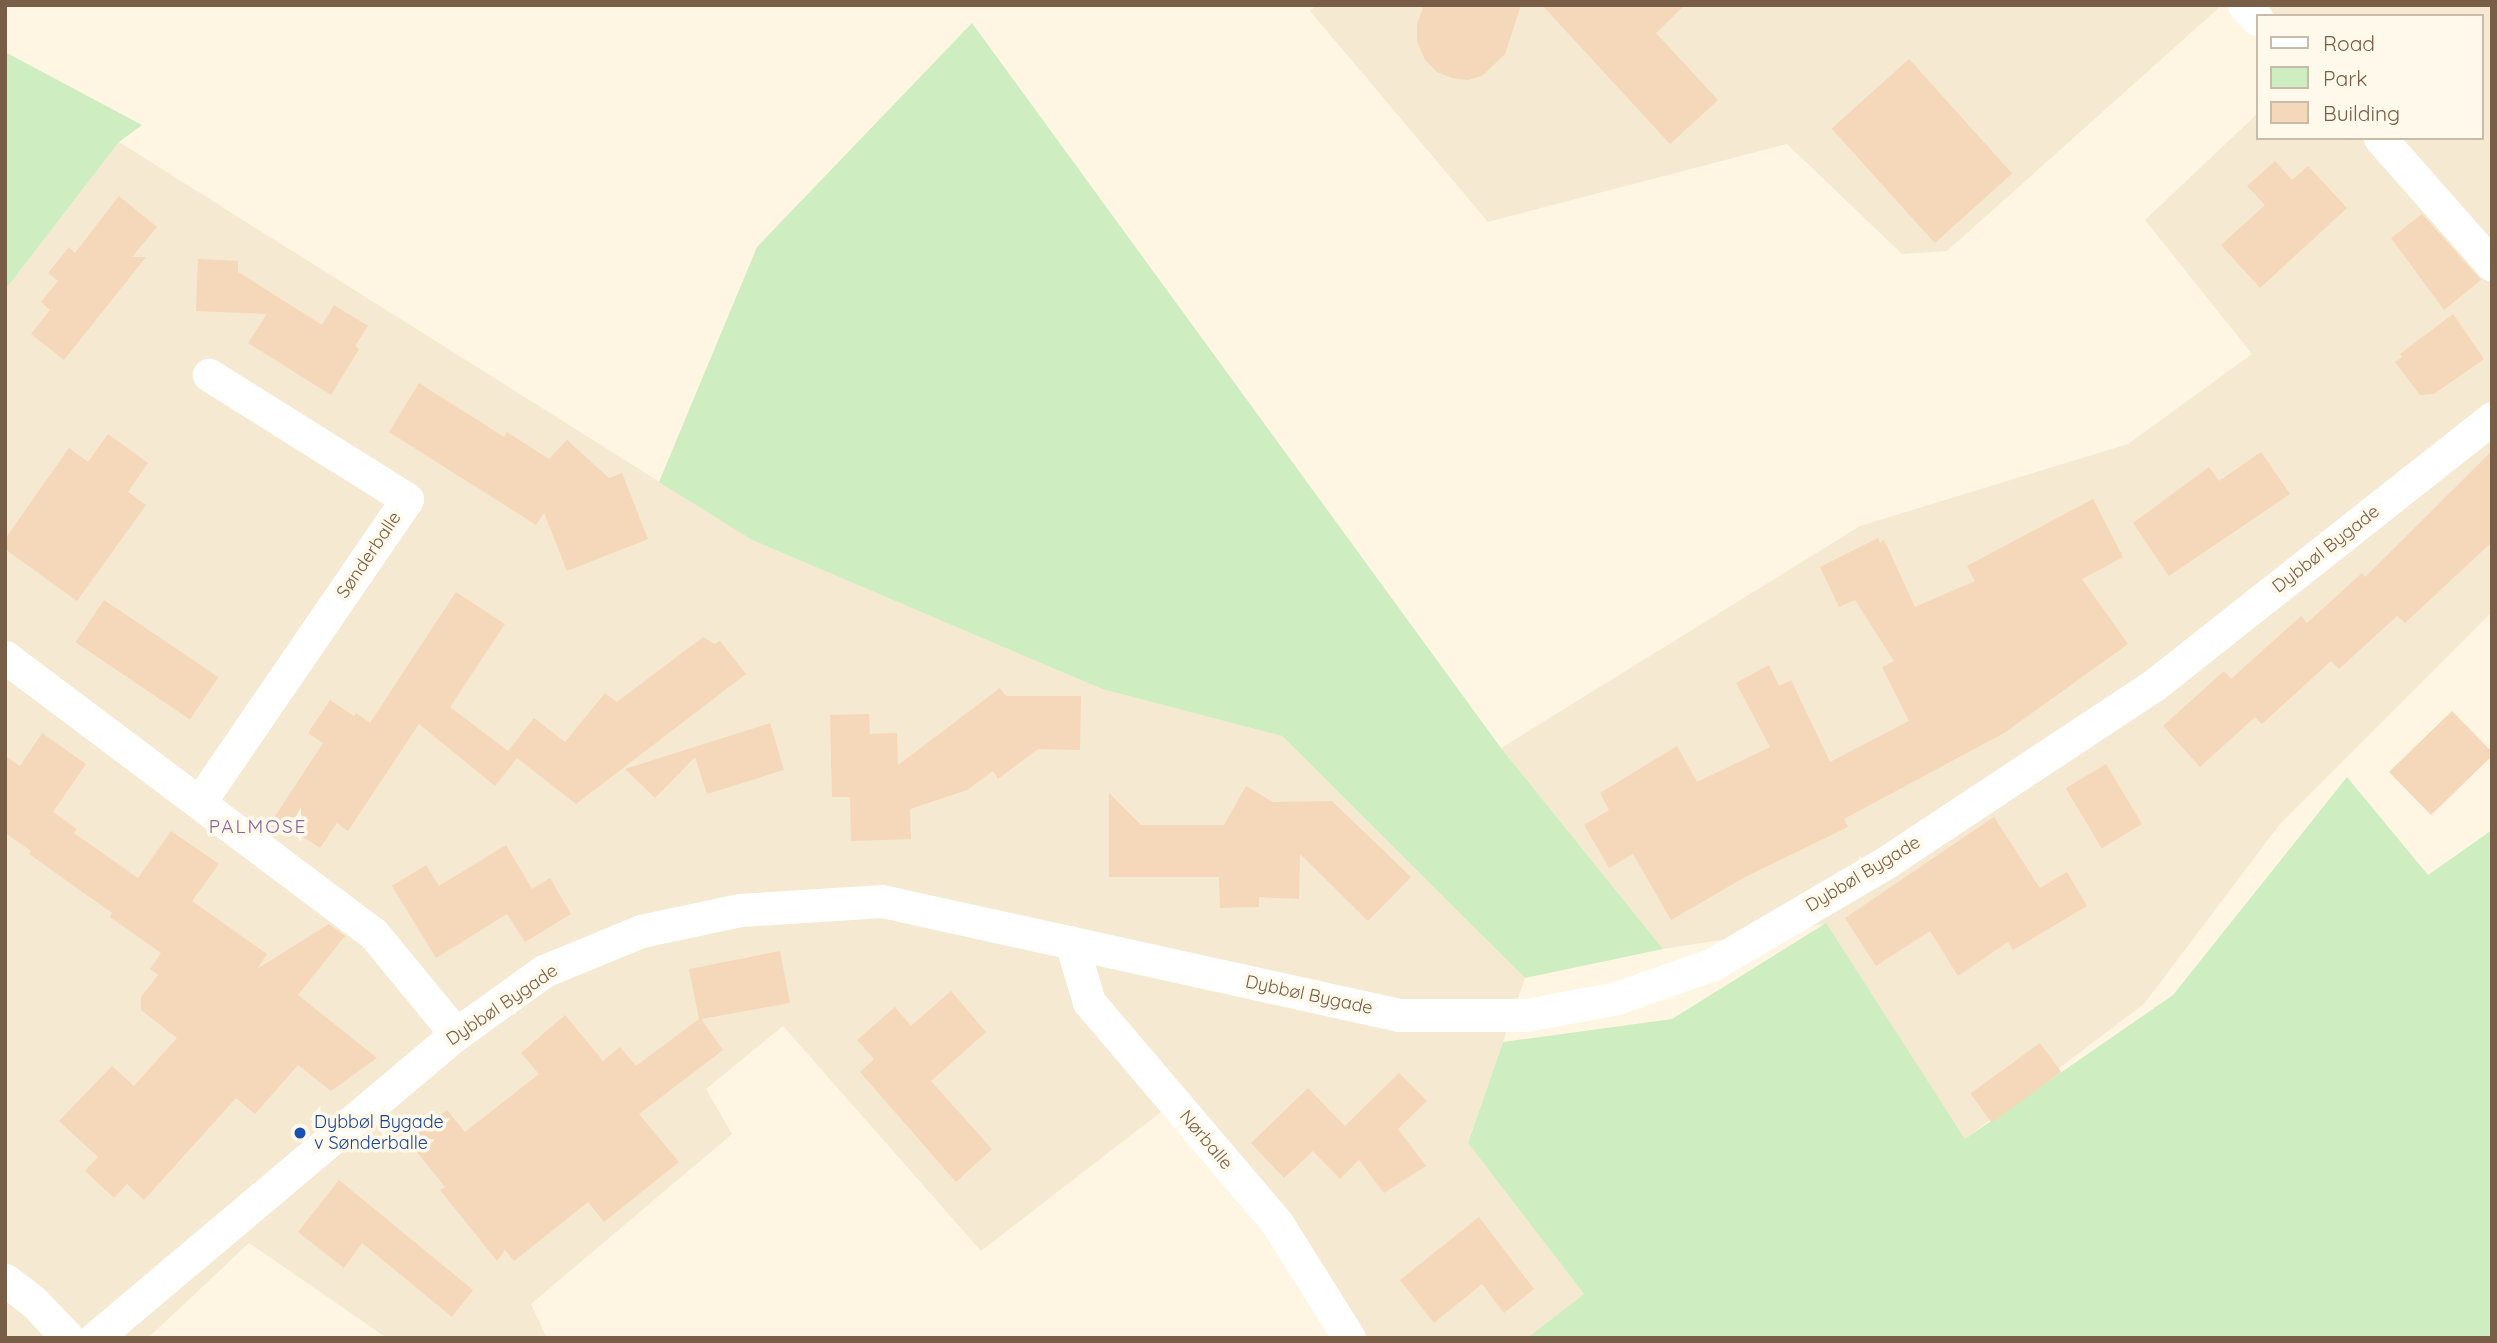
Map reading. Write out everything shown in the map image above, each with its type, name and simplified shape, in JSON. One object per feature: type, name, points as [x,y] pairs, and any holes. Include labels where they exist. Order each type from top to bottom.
[{"type":"street","points":[[2244,5],[2256,18]]},
{"type":"street","points":[[2382,140],[2492,265]]},
{"type":"street","name":"Sønderballe","points":[[199,803],[407,499],[209,375]]},
{"type":"street","name":"Dybbøl Bygade","points":[[95,1338],[456,1034],[544,971],[641,931],[740,910],[882,901],[1399,1015],[1526,1015],[1617,998],[1713,964],[1885,863],[2154,685],[2492,418]]},
{"type":"street","points":[[5,657],[373,933],[456,1034]]},
{"type":"street","name":"Nørballe","points":[[1071,942],[1089,1002],[1277,1223],[1349,1338]]},
{"type":"street","points":[[5,1280],[32,1300],[68,1338]]},
{"type":"shaded area","points":[[1317,5],[2222,5],[1947,251],[1902,254],[1787,144],[1488,222],[1310,11]]},
{"type":"shaded area","points":[[2225,5],[2492,5],[2492,612],[2279,825],[2144,1004],[1965,1139],[1826,924],[1663,949],[1501,748],[1860,526],[2128,444],[2252,354],[2145,220],[2256,115],[2256,140],[2483,140],[2483,14],[2256,14],[2256,34]]},
{"type":"shaded area","points":[[119,142],[752,540],[1102,689],[1282,736],[1525,978],[1468,1143],[1584,1294],[1527,1338],[1361,1338],[1161,1112],[981,1251],[783,1026],[706,1089],[732,1134],[531,1304],[547,1338],[387,1338],[249,1243],[148,1338],[5,1338],[5,290]]},
{"type":"green space","points":[[972,23],[1501,748],[1663,949],[1525,978],[1282,736],[1102,689],[752,540],[659,482],[757,247]]},
{"type":"green space","points":[[5,52],[142,125],[119,142],[5,290]]},
{"type":"green space","points":[[2347,777],[2428,875],[2492,830],[2492,1338],[1527,1338],[1584,1294],[1468,1143],[1503,1042],[1672,1019],[1826,923],[1965,1139],[2173,995]]},
{"type":"building","points":[[1424,5],[1521,5],[1505,54],[1482,76],[1468,80],[1437,72],[1425,60],[1417,41],[1417,24]]},
{"type":"building","points":[[1542,5],[1685,5],[1656,33],[1718,100],[1670,144]]},
{"type":"building","points":[[1909,59],[2012,173],[1935,243],[1832,129]]},
{"type":"building","points":[[2275,161],[2292,180],[2308,166],[2347,208],[2260,288],[2221,245],[2265,205],[2247,186]]},
{"type":"building","points":[[119,196],[157,227],[132,257],[146,257],[64,360],[31,334],[50,310],[41,302],[58,281],[48,273],[69,247],[75,253]]},
{"type":"building","points":[[2422,214],[2481,280],[2444,310],[2391,238]]},
{"type":"building","points":[[198,259],[238,261],[238,272],[322,325],[334,305],[368,326],[355,346],[359,349],[331,395],[248,343],[267,314],[196,311]]},
{"type":"building","points":[[2453,314],[2484,359],[2434,394],[2420,395],[2395,362],[2402,357],[2400,354]]},
{"type":"building","points":[[419,383],[504,437],[507,432],[549,459],[567,440],[609,478],[622,473],[648,539],[567,571],[544,513],[536,525],[389,432]]},
{"type":"building","points":[[108,434],[148,463],[128,492],[146,505],[77,601],[5,549],[5,539],[69,448],[88,462]]},
{"type":"building","points":[[2492,451],[2492,542],[2405,623],[2397,616],[2339,669],[2331,661],[2262,724],[2255,717],[2200,767],[2163,726],[2224,671],[2231,679],[2301,616],[2307,623],[2362,573],[2365,577]]},
{"type":"building","points":[[2261,452],[2290,494],[2169,576],[2133,523],[2209,467],[2219,481]]},
{"type":"building","points":[[2093,499],[2123,557],[2082,579],[2128,644],[2004,733],[1844,819],[1848,827],[1745,877],[1671,920],[1633,854],[1609,868],[1584,825],[1609,810],[1600,793],[1677,746],[1697,782],[1770,747],[1736,683],[1769,665],[1779,686],[1791,680],[1830,762],[1909,721],[1882,667],[1894,661],[1855,600],[1839,607],[1820,567],[1878,538],[1880,543],[1884,540],[1915,607],[1975,581],[1967,566]]},
{"type":"building","points":[[456,592],[505,624],[450,707],[508,751],[534,718],[565,742],[605,693],[617,702],[703,637],[714,644],[720,641],[746,674],[576,804],[517,758],[495,786],[419,724],[348,831],[337,823],[320,848],[274,818],[323,743],[308,733],[330,700],[370,723]]},
{"type":"building","points":[[104,600],[218,677],[190,719],[75,642]]},
{"type":"building","points":[[1000,688],[1006,696],[1081,696],[1080,750],[1038,749],[998,779],[993,771],[967,790],[910,809],[911,839],[851,841],[850,797],[832,797],[830,715],[869,714],[870,734],[897,733],[898,765]]},
{"type":"building","points":[[2452,711],[2492,752],[2492,756],[2431,815],[2389,772]]},
{"type":"building","points":[[770,723],[784,770],[707,794],[695,757],[655,798],[625,769]]},
{"type":"building","points":[[42,733],[86,764],[53,812],[77,829],[74,833],[138,878],[171,831],[219,864],[192,901],[267,954],[257,969],[329,924],[345,936],[298,995],[377,1058],[331,1091],[298,1065],[255,1114],[236,1098],[144,1200],[127,1184],[114,1198],[85,1171],[98,1157],[59,1121],[112,1066],[134,1086],[177,1038],[141,1010],[141,997],[158,975],[150,969],[161,953],[110,917],[112,913],[29,854],[31,851],[5,833],[5,756],[20,766]]},
{"type":"building","points":[[2106,764],[2142,824],[2102,848],[2066,788]]},
{"type":"building","points":[[1246,786],[1273,802],[1332,801],[1411,877],[1368,921],[1300,854],[1299,899],[1259,897],[1259,907],[1220,908],[1219,877],[1109,877],[1109,793],[1141,825],[1224,825]]},
{"type":"building","points":[[1994,817],[2040,888],[2067,872],[2087,906],[2013,950],[2008,942],[1958,976],[1930,931],[1876,966],[1845,918]]},
{"type":"building","points":[[506,845],[532,889],[550,878],[571,914],[525,942],[507,914],[436,958],[392,886],[426,865],[439,886]]},
{"type":"building","points":[[780,951],[790,1003],[701,1019],[723,1050],[639,1114],[679,1162],[604,1222],[588,1202],[514,1261],[505,1250],[497,1261],[440,1190],[445,1187],[408,1141],[447,1110],[465,1132],[539,1074],[521,1053],[565,1015],[603,1061],[620,1047],[636,1066],[699,1019],[689,969]]},
{"type":"building","points":[[951,991],[986,1032],[931,1081],[992,1149],[956,1182],[860,1072],[874,1059],[857,1040],[895,1007],[911,1026]]},
{"type":"building","points":[[2040,1043],[2061,1072],[1992,1123],[1970,1094]]},
{"type":"building","points":[[1399,1073],[1427,1101],[1398,1129],[1426,1166],[1384,1193],[1359,1160],[1340,1179],[1313,1151],[1284,1178],[1251,1143],[1308,1088],[1345,1126]]},
{"type":"building","points":[[339,1180],[473,1290],[452,1317],[362,1243],[344,1268],[298,1232]]},
{"type":"building","points":[[1479,1217],[1534,1289],[1504,1313],[1482,1284],[1434,1323],[1400,1280]]},
{"type":"place","name":"Dybbøl Bygade v Sønderballe","points":[[300,1133]]},
{"type":"district","name":"PALMOSE","points":[[258,827]]}]
